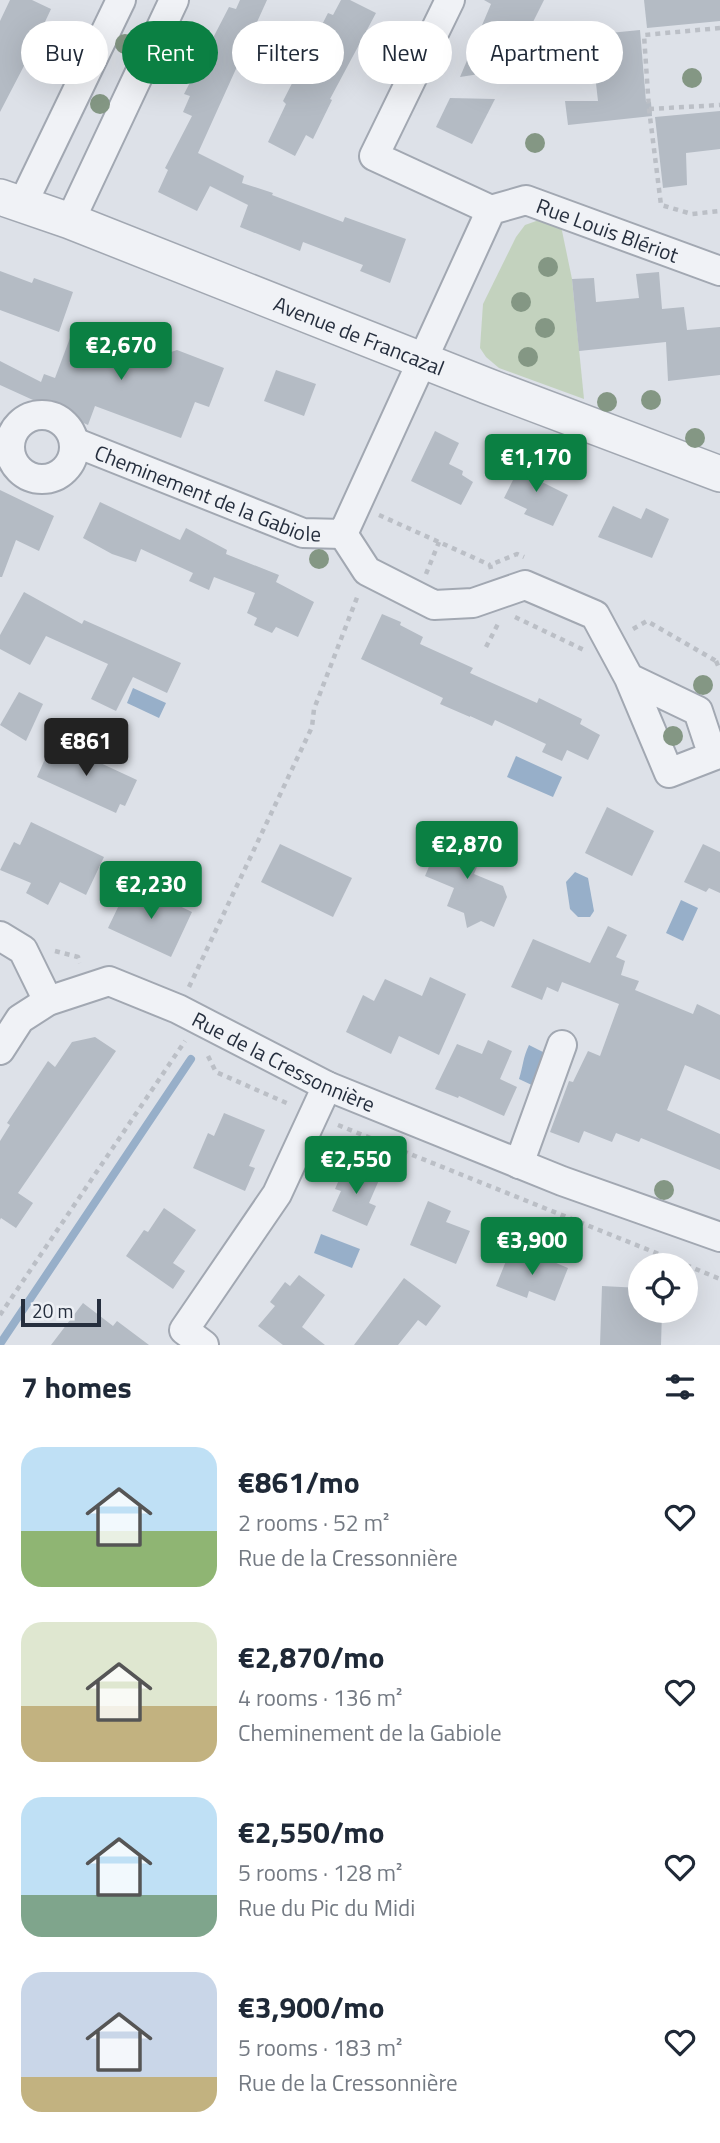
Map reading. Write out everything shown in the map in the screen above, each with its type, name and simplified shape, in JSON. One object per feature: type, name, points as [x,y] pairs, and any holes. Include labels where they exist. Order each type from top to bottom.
[{"type":"street","points":[[11,200],[121,0]]},
{"type":"street","points":[[70,221],[174,0]]},
{"type":"street","points":[[423,359],[491,210],[374,156],[450,0]]},
{"type":"street","name":"Avenue de Francazal","points":[[11,200],[720,474]]},
{"type":"street","name":"Rue Louis Blériot","points":[[491,210],[526,200],[720,271]]},
{"type":"street","name":"Cheminement de la Gabiole","points":[[342,534],[423,359]]},
{"type":"street","name":"Cheminement de la Gabiole","points":[[74,442],[303,533],[342,534]]},
{"type":"street","name":"Cheminement de la Gabiole","points":[[342,534],[368,571],[434,605],[473,603],[525,585],[595,615],[629,678]]},
{"type":"street","points":[[0,936],[23,950],[48,1001]]},
{"type":"street","name":"Rue de la Cressonnière","points":[[0,1049],[20,1019],[48,1001],[109,981],[178,1009],[327,1086],[519,1164],[720,1237]]},
{"type":"street","points":[[519,1164],[562,1045]]},
{"type":"street","points":[[204,1345],[184,1330],[277,1194],[327,1086]]},
{"type":"path","points":[[720,29],[644,35],[649,109],[661,205],[692,214],[720,211]]},
{"type":"path","points":[[649,109],[720,105]]},
{"type":"path","points":[[356,504],[490,565],[517,554],[528,559]]},
{"type":"path","points":[[490,565],[498,595]]},
{"type":"path","points":[[178,1009],[312,727],[314,709],[368,571]]},
{"type":"path","points":[[486,647],[504,612],[589,652],[647,621],[718,660],[720,670]]},
{"type":"path","points":[[49,949],[78,957],[84,989]]},
{"type":"path","name":"Rue de la Cressonnière","points":[[0,1315],[186,1040],[194,1043]]},
{"type":"path","name":"Rue de la Cressonnière","points":[[203,1047],[216,1072],[314,1115],[656,1253]]},
{"type":"path","name":"Rue de la Cressonnière","points":[[698,1270],[720,1279]]},
{"type":"green space","points":[[539,220],[561,226],[572,279],[584,399],[499,368],[480,348],[483,304],[516,237],[525,225]]},
{"type":"water","points":[[133,688],[166,703],[159,718],[127,703]]},
{"type":"water","points":[[516,756],[562,777],[553,797],[507,777]]},
{"type":"water","points":[[575,872],[588,878],[594,911],[590,917],[578,917],[570,909],[566,882]]},
{"type":"water","points":[[681,900],[698,908],[683,941],[666,933]]},
{"type":"water","points":[[529,1045],[543,1052],[546,1061],[536,1087],[519,1079]]},
{"type":"water","points":[[321,1234],[360,1249],[352,1268],[314,1253]]},
{"type":"building","points":[[10,0],[32,0],[51,9],[45,21],[21,21],[21,72],[0,112],[0,21]]},
{"type":"building","points":[[240,0],[267,0],[258,21],[232,21],[232,78],[198,153],[244,176],[242,183],[343,222],[345,217],[406,239],[390,283],[360,271],[363,265],[303,242],[300,251],[240,227],[248,205],[210,186],[197,211],[158,192],[168,170],[165,168],[192,116],[183,112],[190,96],[184,94],[189,84],[218,84],[218,28],[229,7],[236,9]]},
{"type":"building","points":[[341,0],[350,0],[376,13],[372,21],[358,21],[358,47],[344,73],[344,21],[324,21],[328,13],[333,15]]},
{"type":"building","points":[[484,0],[544,0],[534,21],[484,21],[491,4]]},
{"type":"building","points":[[644,0],[720,0],[720,21],[647,28]]},
{"type":"building","points":[[640,30],[646,102],[651,102],[652,116],[568,125],[565,101],[598,101],[596,84],[623,84],[623,32]]},
{"type":"building","points":[[466,63],[466,76],[460,77]]},
{"type":"building","points":[[292,84],[338,84],[313,139],[306,135],[295,156],[268,142],[286,104],[283,101]]},
{"type":"building","points":[[450,98],[495,99],[472,144],[436,127]]},
{"type":"building","points":[[720,111],[720,149],[686,153],[687,185],[663,188],[655,117]]},
{"type":"building","points":[[0,271],[32,283],[34,278],[73,292],[59,332],[0,310]]},
{"type":"building","points":[[659,272],[662,309],[684,307],[687,330],[720,327],[720,375],[668,381],[666,342],[579,351],[572,279],[594,278],[596,302],[639,298],[636,274]]},
{"type":"building","points":[[76,322],[162,355],[177,350],[224,368],[209,407],[195,402],[181,438],[95,406],[88,425],[0,385],[0,361],[41,382],[44,374],[55,378]]},
{"type":"building","points":[[276,370],[316,384],[304,416],[264,401]]},
{"type":"building","points":[[435,431],[459,443],[449,464],[463,471],[462,475],[473,482],[461,505],[411,481]]},
{"type":"building","points":[[523,460],[546,472],[542,482],[568,495],[553,526],[524,514],[527,509],[504,498]]},
{"type":"building","points":[[0,490],[54,516],[39,551],[16,540],[2,577],[0,577]]},
{"type":"building","points":[[100,502],[180,540],[186,528],[227,550],[226,554],[279,575],[276,582],[314,602],[298,637],[276,627],[272,633],[254,625],[257,618],[247,613],[255,593],[214,577],[209,590],[189,581],[193,573],[141,549],[136,562],[112,554],[83,538]]},
{"type":"building","points":[[613,506],[641,519],[646,508],[669,519],[652,558],[598,537]]},
{"type":"building","points":[[24,592],[82,624],[84,620],[181,663],[167,693],[133,677],[116,711],[91,699],[108,664],[46,636],[30,665],[0,649],[0,635]]},
{"type":"building","points":[[382,614],[401,622],[400,625],[423,637],[420,644],[473,668],[470,673],[537,703],[539,698],[582,719],[580,724],[600,735],[588,760],[567,750],[562,761],[542,752],[546,744],[495,720],[492,726],[440,704],[443,698],[361,659]]},
{"type":"building","points":[[19,692],[43,704],[26,741],[0,725]]},
{"type":"building","points":[[53,741],[137,780],[125,806],[120,804],[116,813],[37,777]]},
{"type":"building","points":[[607,807],[654,831],[632,876],[585,853]]},
{"type":"building","points":[[31,822],[104,857],[86,895],[60,882],[48,905],[26,893],[31,883],[0,870],[14,842],[20,845]]},
{"type":"building","points":[[443,833],[484,850],[474,874],[503,886],[507,897],[494,927],[481,921],[467,928],[464,913],[447,906],[454,888],[425,876]]},
{"type":"building","points":[[280,844],[352,878],[333,917],[261,882]]},
{"type":"building","points":[[703,844],[720,852],[720,893],[709,888],[706,892],[684,882]]},
{"type":"building","points":[[136,885],[192,912],[171,957],[108,928],[120,903],[127,906]]},
{"type":"building","points":[[608,926],[627,935],[616,957],[625,961],[621,975],[639,981],[635,990],[693,1014],[697,1004],[720,1015],[720,1080],[685,1065],[667,1110],[720,1134],[720,1170],[641,1138],[639,1142],[616,1133],[612,1142],[584,1131],[579,1143],[550,1132],[569,1081],[573,1082],[588,1051],[600,1056],[619,1004],[562,982],[558,992],[547,987],[542,1000],[511,987],[533,939],[590,963]]},
{"type":"building","points":[[430,977],[466,994],[439,1055],[399,1036],[391,1054],[346,1032],[363,995],[374,1001],[385,979],[422,996]]},
{"type":"building","points":[[95,1037],[116,1051],[18,1193],[33,1203],[16,1228],[1,1218],[0,1220],[0,1141],[10,1125],[7,1123],[48,1061],[55,1067],[72,1042]]},
{"type":"building","points":[[488,1040],[512,1051],[500,1079],[517,1087],[504,1116],[459,1096],[458,1098],[435,1089],[457,1044],[482,1054]]},
{"type":"building","points":[[224,1113],[265,1130],[249,1166],[255,1168],[245,1191],[193,1168],[208,1133],[214,1136]]},
{"type":"building","points":[[345,1166],[379,1180],[369,1203],[376,1206],[367,1226],[332,1211],[341,1191],[335,1189]]},
{"type":"building","points":[[428,1201],[451,1211],[446,1222],[470,1231],[456,1264],[410,1245]]},
{"type":"building","points":[[164,1208],[196,1230],[173,1263],[185,1271],[173,1289],[126,1256],[144,1230],[148,1232]]},
{"type":"building","points":[[510,1251],[540,1262],[542,1257],[568,1268],[555,1301],[529,1291],[527,1298],[496,1286]]},
{"type":"building","points":[[299,1275],[325,1295],[302,1327],[325,1345],[283,1345],[258,1326],[275,1306],[270,1302],[285,1282],[290,1286]]},
{"type":"building","points":[[404,1278],[441,1306],[426,1326],[418,1320],[398,1345],[354,1345]]},
{"type":"building","points":[[602,1286],[628,1287],[628,1323],[662,1323],[661,1345],[600,1345]]},
{"type":"building","points":[[83,1303],[113,1326],[117,1321],[149,1345],[51,1345]]},
{"type":"waterway","points":[[0,1344],[191,1059]]}]
